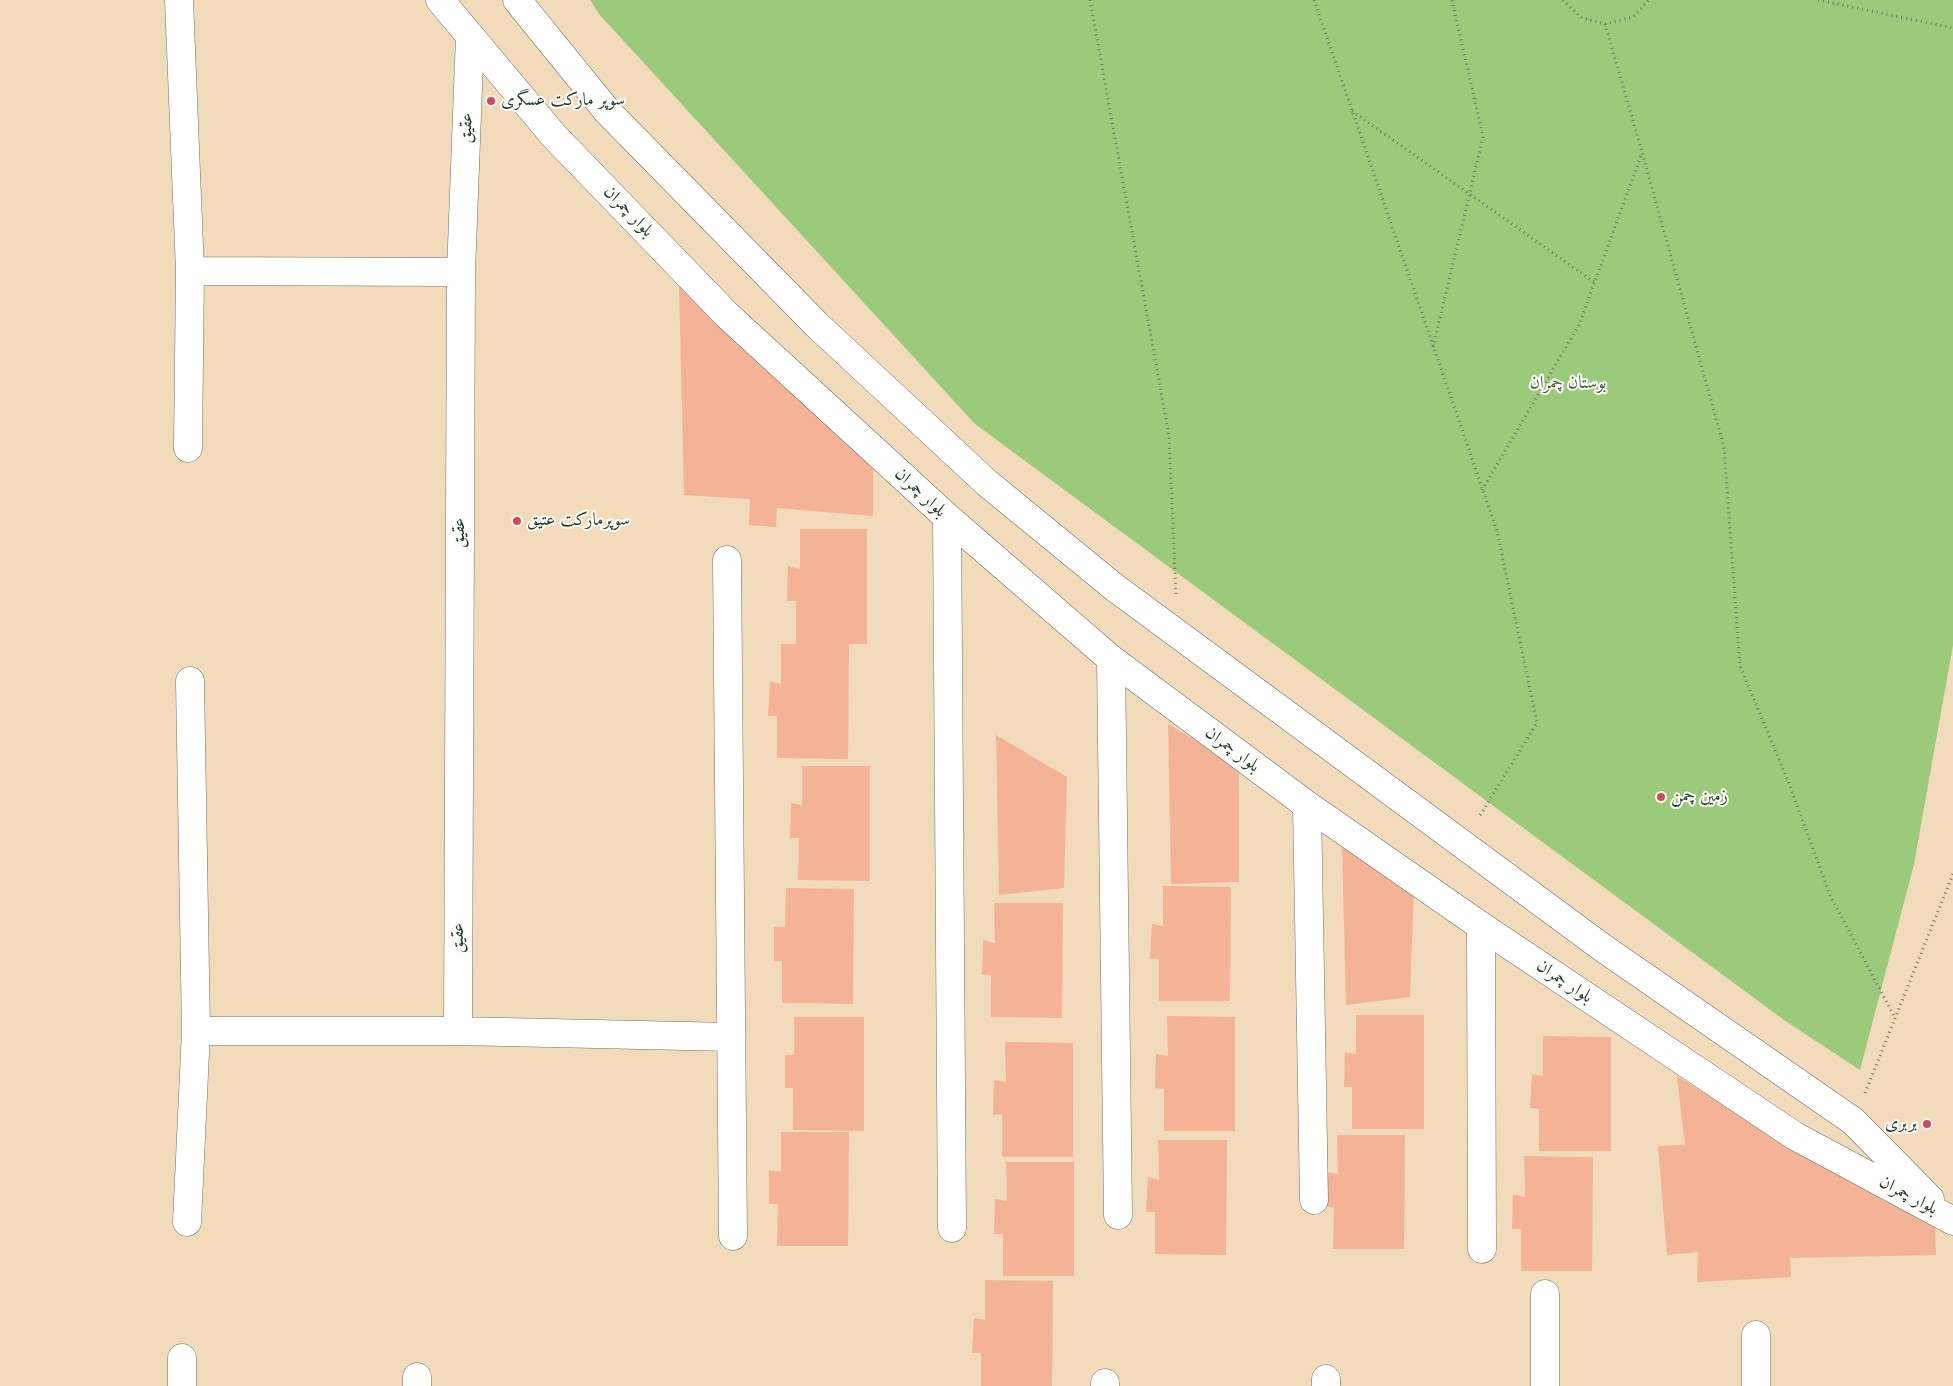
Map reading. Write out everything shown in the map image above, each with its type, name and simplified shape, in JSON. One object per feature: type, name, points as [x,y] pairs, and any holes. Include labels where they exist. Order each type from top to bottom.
[{"type":"street","points":[[179,0],[190,272],[188,448]]},
{"type":"street","name":"بلوار چمران","points":[[440,0],[554,136],[727,315],[947,517],[1111,659],[1307,806],[1480,926],[1795,1136],[1951,1219]]},
{"type":"street","name":"بلوار چمران","points":[[517,0],[607,110],[817,325],[987,483],[1114,587],[1603,948],[1853,1121],[1951,1219]]},
{"type":"street","name":"عقیق","points":[[458,1031],[461,272],[470,36]]},
{"type":"street","points":[[190,272],[461,272]]},
{"type":"street","points":[[947,517],[952,1228]]},
{"type":"street","points":[[727,560],[733,1236]]},
{"type":"street","points":[[1111,659],[1118,1215]]},
{"type":"street","points":[[186,1222],[196,1031],[190,680]]},
{"type":"street","points":[[1307,806],[1314,1200]]},
{"type":"street","points":[[1480,926],[1482,1249]]},
{"type":"street","points":[[196,1031],[458,1031],[731,1037]]},
{"type":"street","points":[[1545,1294],[1545,1386]]},
{"type":"street","points":[[1756,1335],[1756,1386]]},
{"type":"street","points":[[182,1358],[182,1386]]},
{"type":"path","points":[[1090,0],[1169,436],[1178,634]]},
{"type":"path","points":[[1314,0],[1497,531],[1537,723],[1462,844]]},
{"type":"path","points":[[1433,347],[1483,137],[1452,0]]},
{"type":"path","points":[[1563,0],[1582,18],[1605,24],[1633,17],[1650,0]]},
{"type":"path","points":[[1818,0],[1953,28]]},
{"type":"path","points":[[1605,24],[1724,447],[1740,666],[1788,781],[1830,895],[1895,1018]]},
{"type":"path","points":[[1352,111],[1594,282]]},
{"type":"path","points":[[1482,490],[1579,325],[1642,152]]},
{"type":"path","points":[[1853,1121],[1953,874]]},
{"type":"green space","name":"بوستان چمران","points":[[590,0],[1953,0],[1953,645],[1914,864],[1860,1070],[1784,1020],[975,424],[599,14]]},
{"type":"building","points":[[679,284],[873,463],[873,516],[777,508],[776,527],[749,525],[750,499],[684,495]]},
{"type":"building","points":[[800,529],[867,529],[867,644],[849,644],[848,759],[777,758],[777,716],[768,716],[770,681],[781,684],[781,644],[796,644],[796,601],[787,601],[788,566],[800,569]]},
{"type":"building","points":[[1168,724],[1239,766],[1239,882],[1171,884]]},
{"type":"building","points":[[996,735],[1067,777],[1064,888],[999,895]]},
{"type":"building","points":[[802,766],[870,766],[870,881],[798,880],[799,838],[790,838],[791,803],[802,805]]},
{"type":"building","points":[[1342,845],[1414,887],[1410,997],[1346,1005]]},
{"type":"building","points":[[1163,886],[1231,887],[1230,1001],[1159,1001],[1159,959],[1150,959],[1152,924],[1163,926]]},
{"type":"building","points":[[786,888],[854,889],[853,1004],[782,1003],[782,961],[774,961],[774,927],[785,927]]},
{"type":"building","points":[[994,903],[1063,903],[1062,1018],[991,1017],[991,975],[982,975],[983,940],[995,943]]},
{"type":"building","points":[[1356,1015],[1424,1015],[1424,1129],[1352,1129],[1352,1087],[1344,1087],[1345,1052],[1356,1054]]},
{"type":"building","points":[[1167,1016],[1235,1017],[1235,1131],[1164,1131],[1164,1089],[1155,1088],[1156,1054],[1168,1056]]},
{"type":"building","points":[[794,1017],[864,1017],[864,1131],[793,1130],[793,1088],[785,1088],[785,1055],[794,1055]]},
{"type":"building","points":[[1543,1036],[1611,1037],[1611,1151],[1539,1151],[1539,1109],[1530,1108],[1532,1074],[1543,1076]]},
{"type":"building","points":[[1005,1042],[1073,1043],[1073,1157],[1002,1157],[1002,1114],[993,1115],[994,1080],[1006,1082]]},
{"type":"building","points":[[1677,1076],[1815,1161],[1935,1223],[1936,1255],[1790,1258],[1791,1277],[1697,1282],[1698,1252],[1667,1255],[1658,1146],[1685,1145]]},
{"type":"building","points":[[781,1132],[849,1132],[848,1246],[777,1246],[778,1204],[769,1204],[769,1170],[781,1172]]},
{"type":"building","points":[[1337,1135],[1405,1135],[1404,1249],[1333,1249],[1334,1207],[1325,1207],[1326,1172],[1338,1174]]},
{"type":"building","points":[[1158,1140],[1227,1140],[1226,1255],[1155,1254],[1155,1212],[1146,1212],[1148,1177],[1159,1180]]},
{"type":"building","points":[[1524,1156],[1593,1157],[1592,1271],[1521,1271],[1521,1229],[1512,1229],[1513,1194],[1525,1197]]},
{"type":"building","points":[[1006,1162],[1074,1162],[1074,1276],[1003,1276],[1003,1234],[994,1234],[995,1199],[1007,1201]]},
{"type":"building","points":[[985,1280],[1053,1281],[1052,1386],[981,1386],[981,1353],[972,1353],[974,1318],[985,1320]]},
{"type":"place","name":"سوپر مارکت عسگری","points":[[491,101]]},
{"type":"place","name":"سوپرمارکت عتیق","points":[[517,521]]},
{"type":"place","name":"زمین چمن","points":[[1661,797]]},
{"type":"place","name":"بربری","points":[[1927,1124]]}]
